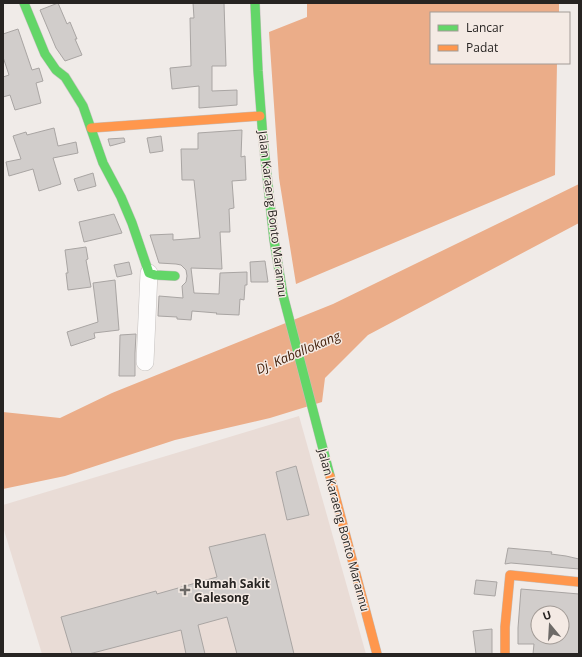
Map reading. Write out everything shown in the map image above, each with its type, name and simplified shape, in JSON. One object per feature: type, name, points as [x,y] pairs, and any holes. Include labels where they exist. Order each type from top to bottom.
[{"type":"main road","points":[[24,3],[45,54],[56,70],[65,77],[83,106],[103,162],[127,209],[149,273],[155,275],[175,276]]},
{"type":"main road","name":"Jalan Karaeng Bonto Marannu","points":[[255,3],[256,58],[260,116],[274,239],[282,290],[289,322],[377,654]]},
{"type":"main road","points":[[91,128],[260,116]]},
{"type":"main road","points":[[505,654],[505,627],[510,575],[579,582]]},
{"type":"street","points":[[145,362],[149,273]]},
{"type":"shaded area","name":"Rumah Sakit Galesong","points":[[299,416],[366,654],[42,654],[3,527],[3,505]]},
{"type":"water","points":[[307,3],[559,3],[559,12],[430,12],[430,64],[557,64],[555,175],[296,284],[279,178],[269,32],[307,17]]},
{"type":"water","name":"Dj. Kaballokang","points":[[579,184],[579,223],[368,335],[325,378],[322,402],[270,418],[175,440],[65,476],[3,489],[3,412],[60,418],[112,393],[333,304]]},
{"type":"building","points":[[58,3],[67,24],[70,22],[82,55],[65,61],[56,48],[40,10]]},
{"type":"building","points":[[193,3],[224,3],[226,66],[212,66],[212,91],[237,90],[237,105],[199,108],[199,86],[172,89],[170,68],[191,66],[190,18],[194,18]]},
{"type":"building","points":[[18,29],[32,70],[39,68],[43,81],[36,83],[41,103],[15,110],[10,95],[3,97],[3,77],[9,75],[3,57],[3,34]]},
{"type":"building","points":[[54,128],[58,146],[76,142],[78,153],[53,158],[61,184],[39,191],[33,169],[9,176],[6,162],[21,159],[13,136],[26,132],[27,135]]},
{"type":"building","points":[[242,130],[241,157],[245,156],[246,180],[232,181],[234,208],[229,209],[230,232],[220,232],[222,269],[191,268],[194,293],[219,294],[220,273],[247,272],[247,285],[245,285],[244,300],[240,299],[239,315],[192,311],[191,320],[177,319],[177,317],[158,316],[159,296],[183,298],[182,286],[186,282],[187,276],[186,270],[181,265],[159,263],[150,235],[173,234],[173,240],[200,238],[194,180],[182,180],[181,149],[198,149],[198,133]]},
{"type":"building","points":[[161,136],[163,151],[150,153],[147,138]]},
{"type":"building","points":[[124,138],[125,142],[110,146],[108,139]]},
{"type":"building","points":[[93,173],[96,186],[78,191],[74,179]]},
{"type":"building","points":[[114,214],[122,233],[84,242],[79,222]]},
{"type":"building","points":[[86,247],[88,259],[86,260],[91,287],[68,290],[66,273],[68,273],[65,250]]},
{"type":"building","points":[[265,261],[268,282],[251,282],[250,262]]},
{"type":"building","points":[[129,262],[132,274],[117,277],[114,265]]},
{"type":"building","points":[[115,280],[119,330],[94,333],[95,338],[71,346],[67,332],[98,322],[93,283]]},
{"type":"building","points":[[136,334],[135,376],[119,376],[120,335]]},
{"type":"building","points":[[296,466],[309,515],[287,520],[276,472]]},
{"type":"building","points":[[265,534],[294,654],[237,654],[227,617],[198,625],[205,654],[186,654],[181,630],[89,654],[72,654],[61,617],[156,591],[157,594],[217,577],[209,547]]},
{"type":"building","points":[[508,548],[552,552],[551,554],[579,559],[579,569],[511,563],[505,564]]},
{"type":"building","points":[[476,580],[497,582],[495,596],[474,594]]},
{"type":"building","points":[[521,589],[579,594],[579,654],[533,654],[534,645],[570,645],[570,605],[530,605],[530,644],[518,644]]},
{"type":"building","points":[[492,629],[492,654],[476,654],[473,631]]},
{"type":"traffic: fast","points":[[24,3],[45,54],[56,70],[65,77],[83,106],[103,163],[121,197],[132,223],[149,273],[155,275],[175,276]]},
{"type":"traffic: fast","points":[[255,3],[263,139],[274,240],[283,295],[330,476]]},
{"type":"traffic: slow","points":[[91,128],[260,116]]},
{"type":"traffic: slow","points":[[330,476],[377,654]]},
{"type":"traffic: slow","points":[[505,654],[505,627],[510,575],[579,582]]},
{"type":"place","name":"Rumah Sakit Galesong","points":[[185,590]]}]
